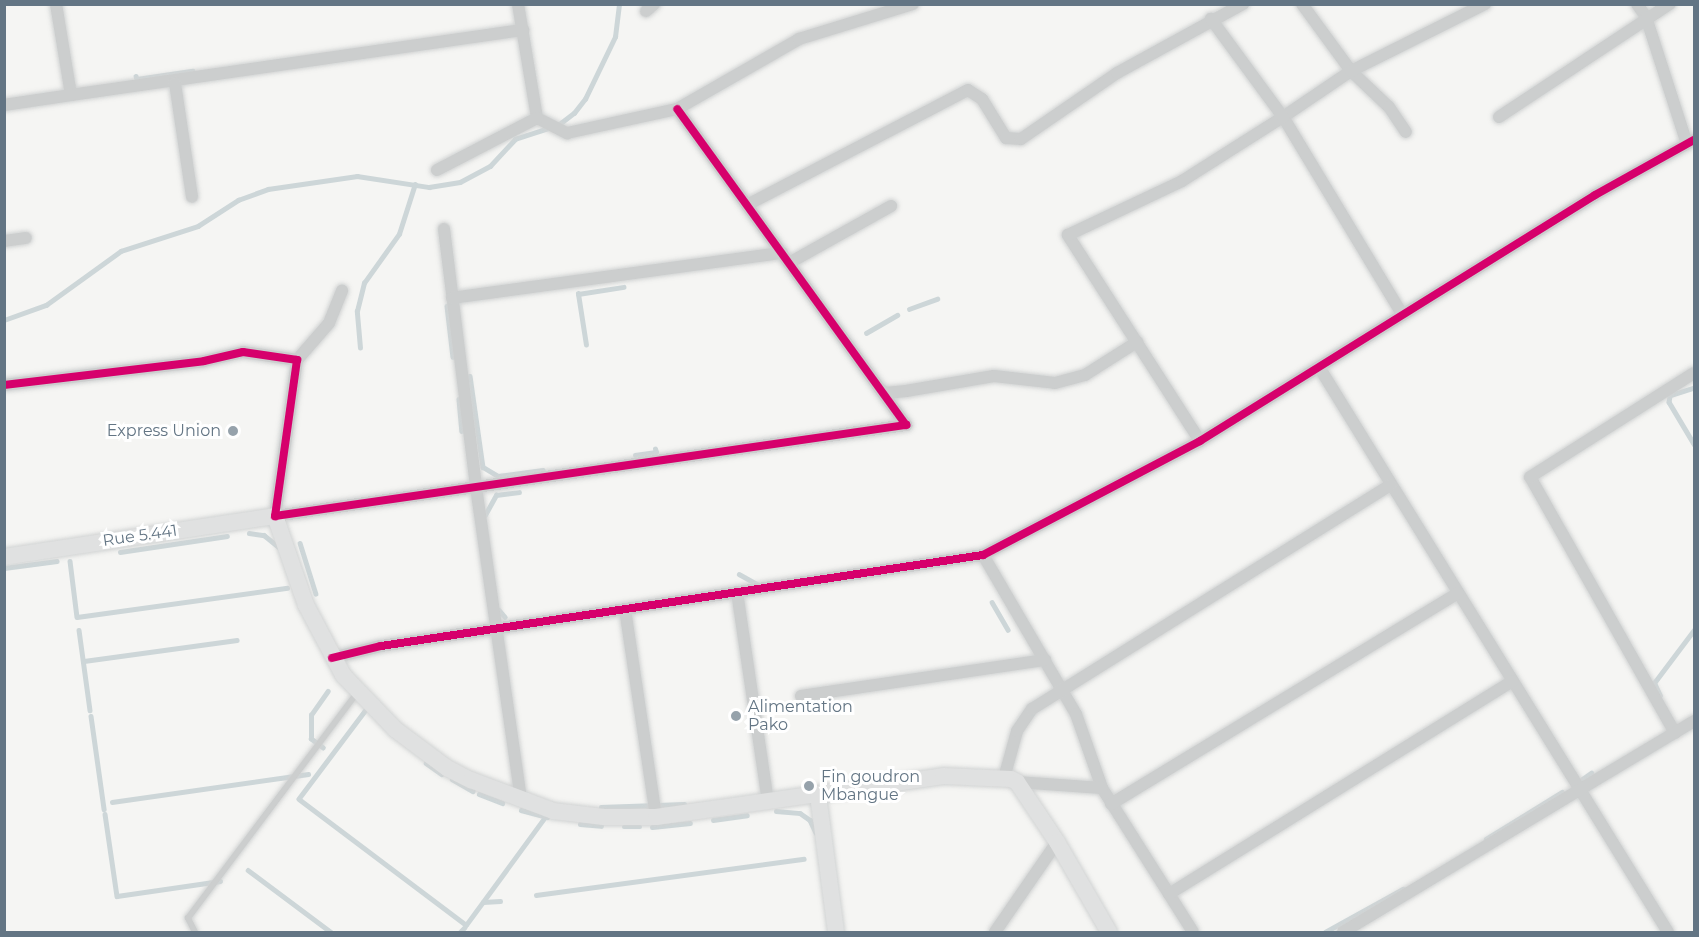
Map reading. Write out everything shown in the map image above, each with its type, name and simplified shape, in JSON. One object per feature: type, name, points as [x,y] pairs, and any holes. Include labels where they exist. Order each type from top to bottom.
[{"type":"main road","name":"Rue 5.441","points":[[4,556],[275,516]]},
{"type":"main road","points":[[275,516],[306,605],[332,658],[357,693],[396,730],[447,768],[521,800],[578,816],[656,817],[943,776],[1010,780],[1057,842],[1109,933]]},
{"type":"main road","points":[[818,795],[836,933]]},
{"type":"street","points":[[56,4],[71,95]]},
{"type":"street","points":[[518,4],[537,118]]},
{"type":"street","points":[[537,118],[567,133],[677,109],[799,39],[913,4]]},
{"type":"street","points":[[747,205],[968,90],[982,99],[1006,138],[1021,140],[1117,73],[1243,4]]},
{"type":"street","points":[[1302,4],[1351,71],[1389,107],[1406,132]]},
{"type":"street","points":[[1200,441],[1068,235],[1190,177],[1351,71],[1485,4]]},
{"type":"street","points":[[332,658],[381,646],[983,555],[1200,441],[1595,195],[1691,142],[1646,17],[1637,4]]},
{"type":"street","points":[[1499,117],[1646,17],[1670,4]]},
{"type":"street","points":[[1212,19],[1282,117],[1402,314]]},
{"type":"street","points":[[4,105],[523,30]]},
{"type":"street","points":[[175,82],[192,197]]},
{"type":"street","points":[[342,291],[329,323],[297,360],[275,516],[906,425],[677,109]]},
{"type":"street","points":[[437,170],[537,118]]},
{"type":"street","points":[[452,298],[785,258],[891,206]]},
{"type":"street","points":[[444,229],[476,487],[521,800]]},
{"type":"street","points":[[4,241],[26,238]]},
{"type":"street","points":[[880,389],[886,393],[906,391],[994,376],[1040,382],[1070,380],[1137,342]]},
{"type":"street","points":[[4,385],[204,361],[243,352],[297,360]]},
{"type":"street","points":[[1318,367],[1668,933]]},
{"type":"street","points":[[1675,733],[1530,477],[1695,373]]},
{"type":"street","points":[[1102,788],[1010,780],[1017,731],[1032,709],[1061,688],[1391,484]]},
{"type":"street","points":[[983,555],[1076,714],[1102,788],[1193,933]]},
{"type":"street","points":[[737,592],[768,802]]},
{"type":"street","points":[[1111,804],[1458,592]]},
{"type":"street","points":[[625,609],[656,817]]},
{"type":"street","points":[[801,696],[1045,660]]},
{"type":"street","points":[[1169,894],[1512,681]]},
{"type":"street","points":[[1342,933],[1695,721]]},
{"type":"street","points":[[995,933],[1057,842]]},
{"type":"lane","points":[[195,933],[188,918],[357,693]]},
{"type":"waterway","points":[[4,320],[46,305],[121,251],[198,226],[238,200],[268,189],[357,176],[429,187],[460,182],[490,166],[515,139],[558,125],[574,113],[585,99],[615,37],[619,4]]},
{"type":"waterway","points":[[136,76],[137,79],[192,71]]},
{"type":"waterway","points":[[360,348],[357,311],[364,283],[399,234],[415,184]]},
{"type":"waterway","points":[[586,345],[578,294],[623,287]]},
{"type":"waterway","points":[[909,309],[937,299]]},
{"type":"waterway","points":[[447,306],[453,357]]},
{"type":"waterway","points":[[866,333],[897,315]]},
{"type":"waterway","points":[[470,376],[483,467],[498,476],[543,470]]},
{"type":"waterway","points":[[1694,388],[1670,396],[1669,402],[1694,444]]},
{"type":"waterway","points":[[459,399],[462,431]]},
{"type":"waterway","points":[[635,455],[656,452],[655,449]]},
{"type":"waterway","points":[[485,515],[496,495],[519,492]]},
{"type":"waterway","points":[[249,533],[264,535],[279,547]]},
{"type":"waterway","points":[[120,552],[227,536]]},
{"type":"waterway","points":[[300,543],[316,594]]},
{"type":"waterway","points":[[4,568],[57,561]]},
{"type":"waterway","points":[[70,561],[77,617],[287,588]]},
{"type":"waterway","points":[[739,574],[757,584]]},
{"type":"waterway","points":[[992,602],[1008,630]]},
{"type":"waterway","points":[[499,610],[505,617]]},
{"type":"waterway","points":[[79,630],[90,710]]},
{"type":"waterway","points":[[1660,696],[1654,683],[1694,630]]},
{"type":"waterway","points":[[84,661],[237,640]]},
{"type":"waterway","points":[[323,748],[311,739],[311,715],[328,691]]},
{"type":"waterway","points":[[366,710],[299,799],[466,925],[545,817]]},
{"type":"waterway","points":[[91,716],[104,809]]},
{"type":"waterway","points":[[426,763],[442,774]]},
{"type":"waterway","points":[[1578,782],[1591,773]]},
{"type":"waterway","points":[[112,802],[308,774]]},
{"type":"waterway","points":[[452,779],[473,791]]},
{"type":"waterway","points":[[1486,839],[1562,792]]},
{"type":"waterway","points":[[479,794],[502,803]]},
{"type":"waterway","points":[[601,807],[684,804]]},
{"type":"waterway","points":[[521,810],[547,817]]},
{"type":"waterway","points":[[776,811],[800,813],[810,820],[816,833]]},
{"type":"waterway","points":[[105,814],[117,896],[220,881]]},
{"type":"waterway","points":[[713,820],[747,815]]},
{"type":"waterway","points":[[652,827],[690,823]]},
{"type":"waterway","points":[[580,824],[601,826]]},
{"type":"waterway","points":[[624,827],[640,827]]},
{"type":"waterway","points":[[536,895],[804,859]]},
{"type":"waterway","points":[[248,870],[331,932]]},
{"type":"waterway","points":[[1325,932],[1403,889]]},
{"type":"waterway","points":[[483,902],[500,901]]},
{"type":"waterway","points":[[460,932],[464,928]]},
{"type":"cycle path","points":[[4,385],[204,361],[243,352],[297,360],[275,516],[906,425],[677,109]]},
{"type":"cycle path","points":[[332,658],[381,646],[983,555],[1200,441],[1595,195],[1694,140]]},
{"type":"place","name":"Express Union","points":[[233,431]]},
{"type":"place","name":"Alimentation Pako","points":[[736,716]]},
{"type":"place","name":"Fin goudron Mbangue","points":[[809,786]]}]
